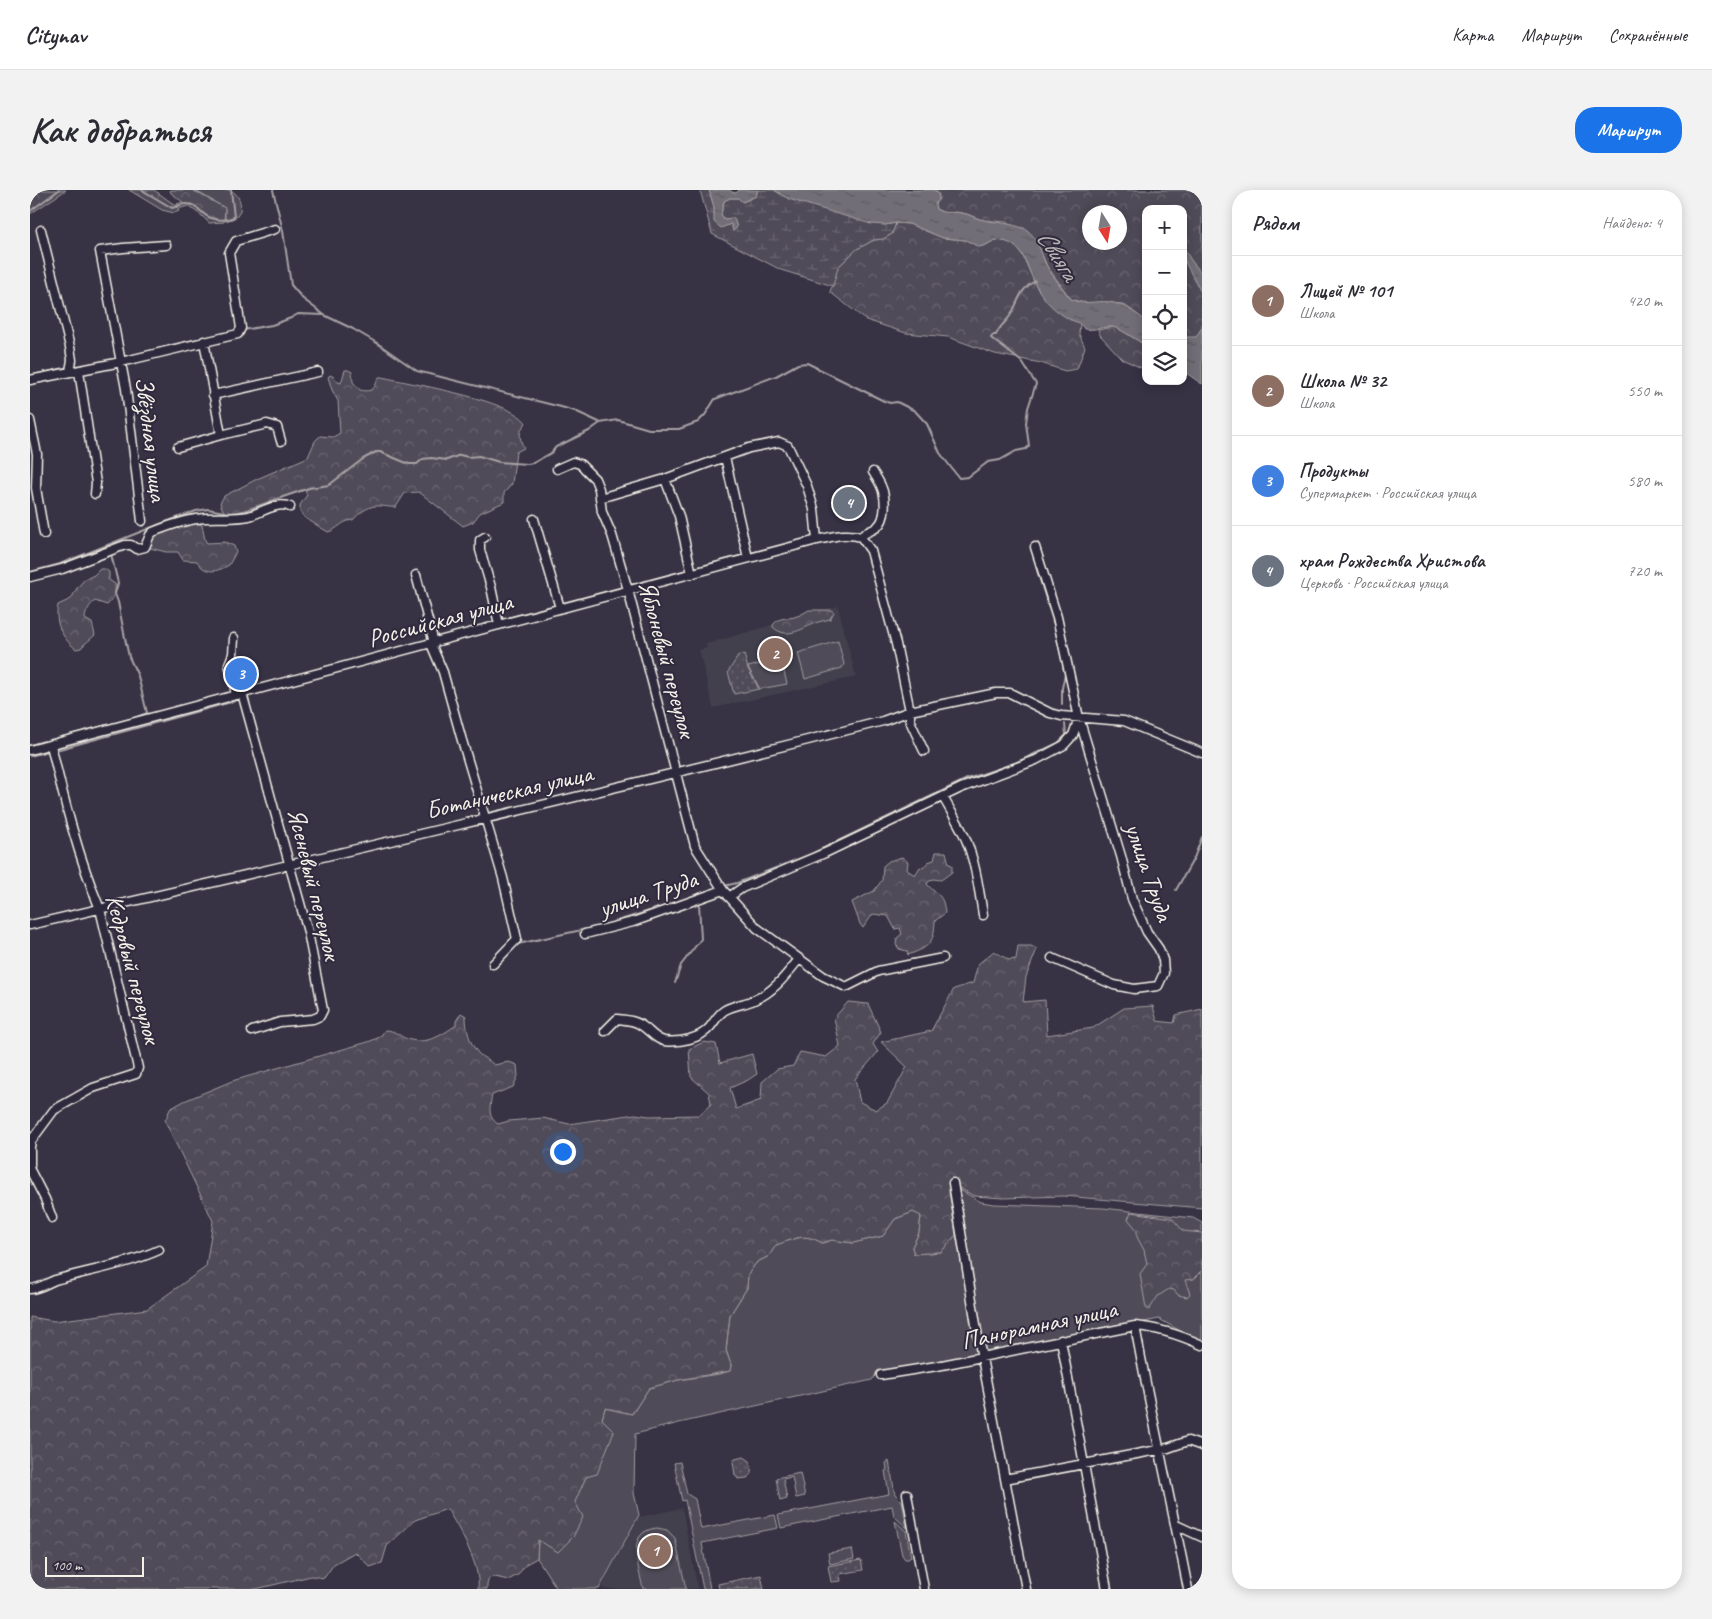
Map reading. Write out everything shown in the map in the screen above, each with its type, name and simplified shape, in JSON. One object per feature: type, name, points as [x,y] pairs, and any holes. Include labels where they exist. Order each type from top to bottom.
[{"type":"street","name":"Звёздная улица","points":[[30,380],[121,362],[238,334],[241,328],[229,253],[236,240],[275,229]]},
{"type":"street","points":[[40,230],[70,347],[72,360],[70,371]]},
{"type":"street","name":"Звёздная улица","points":[[142,521],[139,504],[139,484],[121,362],[100,251],[166,246]]},
{"type":"street","points":[[204,342],[221,435]]},
{"type":"street","points":[[79,370],[96,483],[95,494]]},
{"type":"street","points":[[213,395],[318,372]]},
{"type":"street","points":[[30,420],[37,454],[36,488],[44,534]]},
{"type":"street","points":[[178,447],[267,424],[277,427],[281,441]]},
{"type":"street","points":[[600,498],[665,480],[749,448],[779,442],[788,446],[807,486],[814,509],[817,540]]},
{"type":"street","points":[[725,457],[748,558]]},
{"type":"street","name":"Яблоневый переулок","points":[[557,469],[573,462],[580,464],[595,479],[602,512],[612,534],[628,590],[695,846],[723,890],[757,928],[823,976],[846,987],[878,971],[943,958]]},
{"type":"street","points":[[873,472],[881,486],[884,515],[878,526],[864,532],[860,537],[871,551],[896,644],[910,711],[910,721],[924,750]]},
{"type":"street","points":[[665,480],[679,516],[692,574]]},
{"type":"street","name":"Звёздная улица","points":[[30,577],[56,571],[125,545],[131,545],[137,549],[145,547],[153,532],[188,520],[235,518],[281,505],[290,506]]},
{"type":"street","points":[[534,519],[560,608]]},
{"type":"street","name":"Российская улица","points":[[30,750],[817,540],[843,534],[852,534],[860,537]]},
{"type":"street","points":[[485,537],[480,540],[480,550],[499,625]]},
{"type":"street","points":[[1035,547],[1057,617],[1079,718],[1124,721],[1202,753]]},
{"type":"street","points":[[416,575],[432,643],[443,672],[503,878],[517,939],[492,964]]},
{"type":"street","name":"Ясеневый переулок","points":[[234,638],[233,654],[229,664],[290,865],[308,932],[323,1010],[320,1016],[312,1020],[280,1022],[252,1031]]},
{"type":"street","name":"Ботаническая улица","points":[[30,925],[676,773],[883,721],[910,711],[996,693],[1010,693],[1050,714],[1079,718]]},
{"type":"street","name":"улица Труда","points":[[729,897],[742,888],[825,853],[960,788],[1028,763],[1064,745],[1073,734],[1079,718]]},
{"type":"street","name":"улица Труда","points":[[1052,958],[1106,982],[1134,989],[1158,986],[1164,973],[1163,960],[1159,949],[1147,932],[1132,899],[1121,856],[1079,718]]},
{"type":"street","name":"Кедровый переулок","points":[[30,1147],[31,1141],[54,1110],[93,1088],[136,1074],[138,1068],[100,909],[70,817],[50,745]]},
{"type":"street","points":[[943,797],[970,849],[980,892],[983,915]]},
{"type":"street","name":"улица Труда","points":[[585,934],[633,922],[723,890]]},
{"type":"street","points":[[605,1031],[617,1019],[638,1023],[657,1038],[664,1041],[692,1039],[705,1031],[718,1015],[725,1010],[756,1000],[764,995],[785,977],[799,959]]},
{"type":"street","points":[[30,1151],[30,1165]]},
{"type":"street","points":[[30,1170],[52,1218]]},
{"type":"street","points":[[953,1183],[982,1357],[1026,1589]]},
{"type":"street","points":[[30,1289],[35,1289],[55,1280],[136,1260],[159,1250]]},
{"type":"street","points":[[1135,1326],[1158,1449],[1176,1525],[1188,1589]]},
{"type":"street","name":"Панорамная улица","points":[[881,1375],[1135,1326],[1163,1330],[1183,1336],[1202,1345]]},
{"type":"street","points":[[1061,1340],[1108,1589]]},
{"type":"street","points":[[1005,1479],[1177,1446],[1188,1441],[1202,1446]]},
{"type":"street","points":[[908,1494],[924,1589]]},
{"type":"street","points":[[1176,1525],[1202,1536]]},
{"type":"shaded area","points":[[838,606],[856,677],[713,708],[699,650],[707,648],[706,644]]},
{"type":"shaded area","points":[[682,1508],[698,1589],[603,1589],[602,1585],[639,1517]]},
{"type":"green space","points":[[66,190],[30,214],[30,191]]},
{"type":"green space","points":[[129,190],[154,190],[177,208],[177,204],[183,202],[171,193],[170,190],[192,190],[225,208],[224,222],[209,223],[188,206],[178,209],[179,211],[174,213],[162,210]]},
{"type":"green space","points":[[194,190],[230,190],[240,202],[239,213],[234,218],[225,221],[225,208]]},
{"type":"green space","points":[[700,190],[709,190],[714,214],[726,225],[731,224],[733,218],[724,219],[721,214],[724,201],[730,198],[739,198],[743,202],[756,196],[758,190],[774,190],[789,199],[885,225],[896,223],[892,234],[883,239],[874,240],[857,249],[838,267],[833,286],[781,270],[712,234]]},
{"type":"green space","points":[[934,190],[1202,190],[1202,338],[1187,338],[1187,205],[1142,205],[1142,318],[1126,306],[1108,302],[1084,303],[1071,299],[1047,266],[1038,245],[1006,222],[982,220],[956,212],[947,214],[936,209],[935,204],[938,193]]},
{"type":"green space","points":[[896,223],[909,224],[943,238],[966,240],[979,247],[995,240],[1011,242],[1021,252],[1038,290],[1069,319],[1080,323],[1079,334],[1085,347],[1077,369],[1065,371],[1041,363],[995,354],[948,337],[906,333],[866,320],[830,292],[838,267],[857,249],[874,240],[883,239],[892,234]]},
{"type":"green space","points":[[1113,327],[1142,343],[1142,368],[1122,359],[1100,335],[1098,330]]},
{"type":"green space","points":[[345,370],[352,372],[353,382],[360,390],[371,390],[379,377],[382,377],[482,400],[517,415],[526,423],[520,435],[524,448],[516,452],[512,484],[504,493],[504,502],[480,513],[473,522],[463,526],[419,492],[405,493],[396,507],[378,506],[369,508],[353,520],[328,532],[305,518],[300,512],[300,505],[307,495],[305,490],[238,512],[234,516],[225,515],[220,503],[224,496],[257,479],[308,457],[315,441],[320,436],[333,437],[340,433],[338,401],[328,377],[330,375],[341,383]]},
{"type":"green space","points":[[197,523],[202,525],[207,543],[225,542],[234,546],[236,552],[229,565],[216,571],[207,570],[197,561],[183,560],[178,552],[166,552],[150,548],[146,541],[156,533],[177,526]]},
{"type":"green space","points":[[100,569],[105,569],[109,572],[109,580],[115,584],[114,596],[107,605],[95,601],[90,606],[85,619],[92,623],[95,635],[81,648],[76,649],[60,630],[57,618],[58,605],[71,599],[84,580],[94,575]]},
{"type":"green space","points":[[809,610],[831,610],[834,612],[830,619],[796,632],[784,633],[773,627],[779,620],[800,615]]},
{"type":"green space","points":[[838,641],[844,664],[842,668],[805,679],[798,653]]},
{"type":"green space","points":[[744,654],[748,669],[759,689],[734,694],[728,672],[739,655]]},
{"type":"green space","points":[[781,659],[787,684],[760,689],[748,667]]},
{"type":"green space","points":[[936,852],[946,852],[949,864],[952,865],[952,872],[941,880],[933,879],[927,884],[941,898],[945,913],[935,921],[932,940],[929,944],[921,950],[908,955],[907,951],[899,949],[896,944],[897,938],[902,934],[900,928],[895,929],[888,916],[873,914],[863,928],[852,902],[874,891],[882,880],[883,866],[889,861],[902,857],[908,862],[907,870],[915,875],[920,867],[923,868],[928,862],[934,860]]},
{"type":"green space","points":[[1018,946],[1031,946],[1037,949],[1026,977],[1023,1002],[1045,1000],[1047,1035],[1093,1028],[1124,1008],[1153,1006],[1157,1021],[1174,1023],[1176,1015],[1202,1009],[1202,1208],[1064,1196],[1003,1198],[974,1196],[956,1186],[949,1192],[956,1235],[941,1252],[914,1254],[912,1247],[919,1233],[921,1216],[913,1212],[895,1219],[883,1236],[853,1243],[832,1240],[822,1243],[804,1237],[776,1245],[769,1256],[757,1262],[748,1274],[747,1288],[730,1315],[726,1350],[731,1365],[730,1371],[678,1380],[649,1388],[632,1414],[605,1408],[602,1419],[614,1431],[597,1474],[586,1477],[575,1502],[583,1517],[573,1537],[558,1552],[538,1540],[537,1558],[526,1564],[518,1575],[508,1580],[495,1577],[489,1578],[487,1589],[478,1589],[478,1579],[473,1558],[447,1509],[415,1520],[387,1546],[382,1563],[370,1567],[355,1552],[334,1564],[324,1578],[311,1576],[256,1589],[30,1589],[30,1317],[54,1321],[147,1309],[206,1267],[213,1221],[165,1121],[170,1109],[184,1101],[232,1081],[368,1042],[380,1037],[385,1030],[392,1031],[414,1041],[427,1040],[445,1033],[456,1025],[456,1021],[461,1013],[466,1016],[470,1040],[480,1055],[494,1065],[509,1062],[517,1065],[518,1076],[513,1087],[492,1095],[491,1115],[498,1124],[509,1121],[543,1118],[569,1124],[635,1114],[649,1116],[699,1115],[711,1104],[709,1093],[691,1077],[689,1049],[704,1042],[716,1044],[720,1063],[752,1054],[757,1074],[730,1088],[736,1109],[761,1100],[762,1082],[777,1069],[793,1066],[800,1052],[826,1057],[840,1046],[834,1018],[848,1002],[868,1004],[881,1032],[873,1044],[878,1052],[855,1079],[860,1102],[876,1110],[887,1103],[907,1067],[881,1042],[931,1031],[954,989],[973,983],[978,964],[994,951],[1009,960],[1016,959]]},
{"type":"green space","points":[[953,1186],[981,1202],[994,1204],[1103,1208],[1193,1218],[1202,1223],[1202,1343],[1159,1319],[983,1354]]},
{"type":"green space","points":[[913,1212],[921,1215],[919,1233],[912,1247],[914,1254],[941,1252],[956,1235],[979,1355],[937,1364],[885,1370],[877,1373],[872,1380],[635,1434],[634,1493],[639,1515],[599,1589],[557,1589],[537,1558],[538,1540],[574,1502],[586,1477],[605,1408],[632,1414],[649,1388],[678,1380],[730,1371],[731,1365],[726,1350],[730,1315],[747,1288],[748,1274],[757,1262],[769,1256],[776,1245],[804,1237],[822,1243],[832,1240],[853,1243],[883,1236],[895,1219]]},
{"type":"green space","points":[[1131,1212],[1172,1218],[1183,1231],[1202,1233],[1202,1271],[1194,1279],[1185,1280],[1190,1294],[1187,1297],[1178,1295],[1174,1290],[1169,1289],[1158,1296],[1149,1310],[1146,1308],[1140,1274],[1147,1264],[1144,1250],[1137,1237],[1137,1230],[1128,1219]]},
{"type":"green space","points":[[744,1457],[750,1461],[752,1474],[747,1478],[738,1479],[735,1475],[733,1462],[735,1459]]},
{"type":"green space","points":[[889,1461],[895,1494],[902,1501],[907,1528],[894,1516],[892,1506],[781,1528],[778,1515],[889,1494],[885,1471],[887,1470],[886,1463]]},
{"type":"green space","points":[[680,1462],[687,1494],[695,1499],[701,1529],[775,1515],[778,1528],[702,1543],[710,1589],[703,1589],[685,1500],[682,1501],[674,1463]]},
{"type":"green space","points":[[800,1473],[805,1496],[796,1498],[792,1477],[783,1479],[787,1499],[780,1501],[776,1478]]},
{"type":"green space","points":[[895,1521],[906,1531],[911,1557],[909,1559],[905,1559],[902,1555]]},
{"type":"green space","points":[[657,1528],[667,1530],[675,1538],[686,1589],[643,1589],[637,1561],[637,1543],[640,1536],[647,1531]]},
{"type":"green space","points":[[852,1549],[854,1559],[830,1564],[828,1553]]},
{"type":"green space","points":[[861,1560],[863,1570],[840,1574],[841,1581],[831,1582],[828,1566]]},
{"type":"green space","points":[[761,1575],[764,1589],[719,1589],[718,1584]]},
{"type":"water","points":[[709,190],[730,190],[736,193],[739,190],[758,190],[756,196],[742,202],[738,198],[730,198],[724,201],[721,214],[724,219],[734,218],[737,227],[733,231],[731,224],[721,228],[714,222],[714,207]]},
{"type":"water","points":[[774,190],[934,190],[938,193],[939,199],[935,204],[936,209],[939,211],[958,212],[1025,229],[1033,235],[1046,265],[1071,299],[1080,302],[1114,303],[1142,318],[1142,343],[1125,332],[1113,327],[1084,329],[1060,313],[1051,306],[1041,293],[1019,250],[1005,241],[995,240],[979,247],[966,240],[943,238],[909,224],[871,224],[789,199]]},
{"type":"water","points":[[1187,254],[1202,274],[1202,294],[1187,266]]},
{"type":"water","points":[[1202,327],[1202,384],[1187,374],[1187,337],[1196,337]]},
{"type":"waterway","points":[[30,211],[59,190]]},
{"type":"waterway","points":[[142,190],[172,208],[183,204],[190,204],[207,216],[223,220],[234,217],[231,190]]},
{"type":"waterway","points":[[273,190],[283,231],[291,285],[303,299],[323,314]]},
{"type":"waterway","points":[[30,572],[60,564],[196,511],[208,509],[230,513],[246,511],[309,488],[329,485],[363,459],[376,452],[409,464],[417,464],[423,459],[431,458],[447,460],[460,455],[468,457],[479,456],[499,462],[527,464],[533,463],[551,453],[556,447],[589,431],[600,423],[618,420],[649,429],[679,429],[698,422],[715,399],[776,376],[798,364],[807,363],[884,401],[890,403],[897,402],[915,411],[927,424],[940,453],[959,478],[968,477],[988,462],[1000,460],[1029,446],[1026,423],[1028,408],[1036,384],[1022,362],[991,338],[993,335],[996,335],[1000,327],[1010,316],[1025,288],[1035,281]]},
{"type":"waterway","points":[[243,330],[272,325],[298,314],[324,315],[377,343],[417,371],[561,407],[599,422]]},
{"type":"waterway","points":[[204,338],[231,332]]},
{"type":"waterway","points":[[167,346],[197,339]]},
{"type":"waterway","points":[[124,357],[161,348]]},
{"type":"waterway","points":[[96,363],[116,359]]},
{"type":"waterway","points":[[76,367],[89,365]]},
{"type":"waterway","points":[[33,375],[64,368]]},
{"type":"waterway","points":[[55,739],[147,713],[138,676],[129,657],[115,594],[118,583],[111,554]]},
{"type":"waterway","points":[[1036,567],[1055,628],[1065,674],[1062,688],[1062,704]]},
{"type":"waterway","points":[[56,750],[235,701]]},
{"type":"waterway","points":[[724,886],[737,883],[811,854],[967,779],[1015,763],[1058,743],[1066,735],[1065,724]]},
{"type":"waterway","points":[[30,745],[44,741]]},
{"type":"waterway","points":[[30,756],[49,751]]},
{"type":"waterway","points":[[1176,890],[1194,858],[1202,837]]},
{"type":"waterway","points":[[703,893],[717,888]]},
{"type":"waterway","points":[[512,949],[518,944],[604,925],[685,900]]},
{"type":"waterway","points":[[675,983],[681,965],[701,939],[699,903]]},
{"type":"place","name":"храм Рождества Христова","points":[[849,503]]},
{"type":"place","name":"Школа № 32","points":[[775,654]]},
{"type":"place","name":"Продукты","points":[[241,674]]},
{"type":"place","name":"Лицей № 101","points":[[655,1551]]},
{"type":"water label","name":"Свияга","points":[[1058,255]]}]
